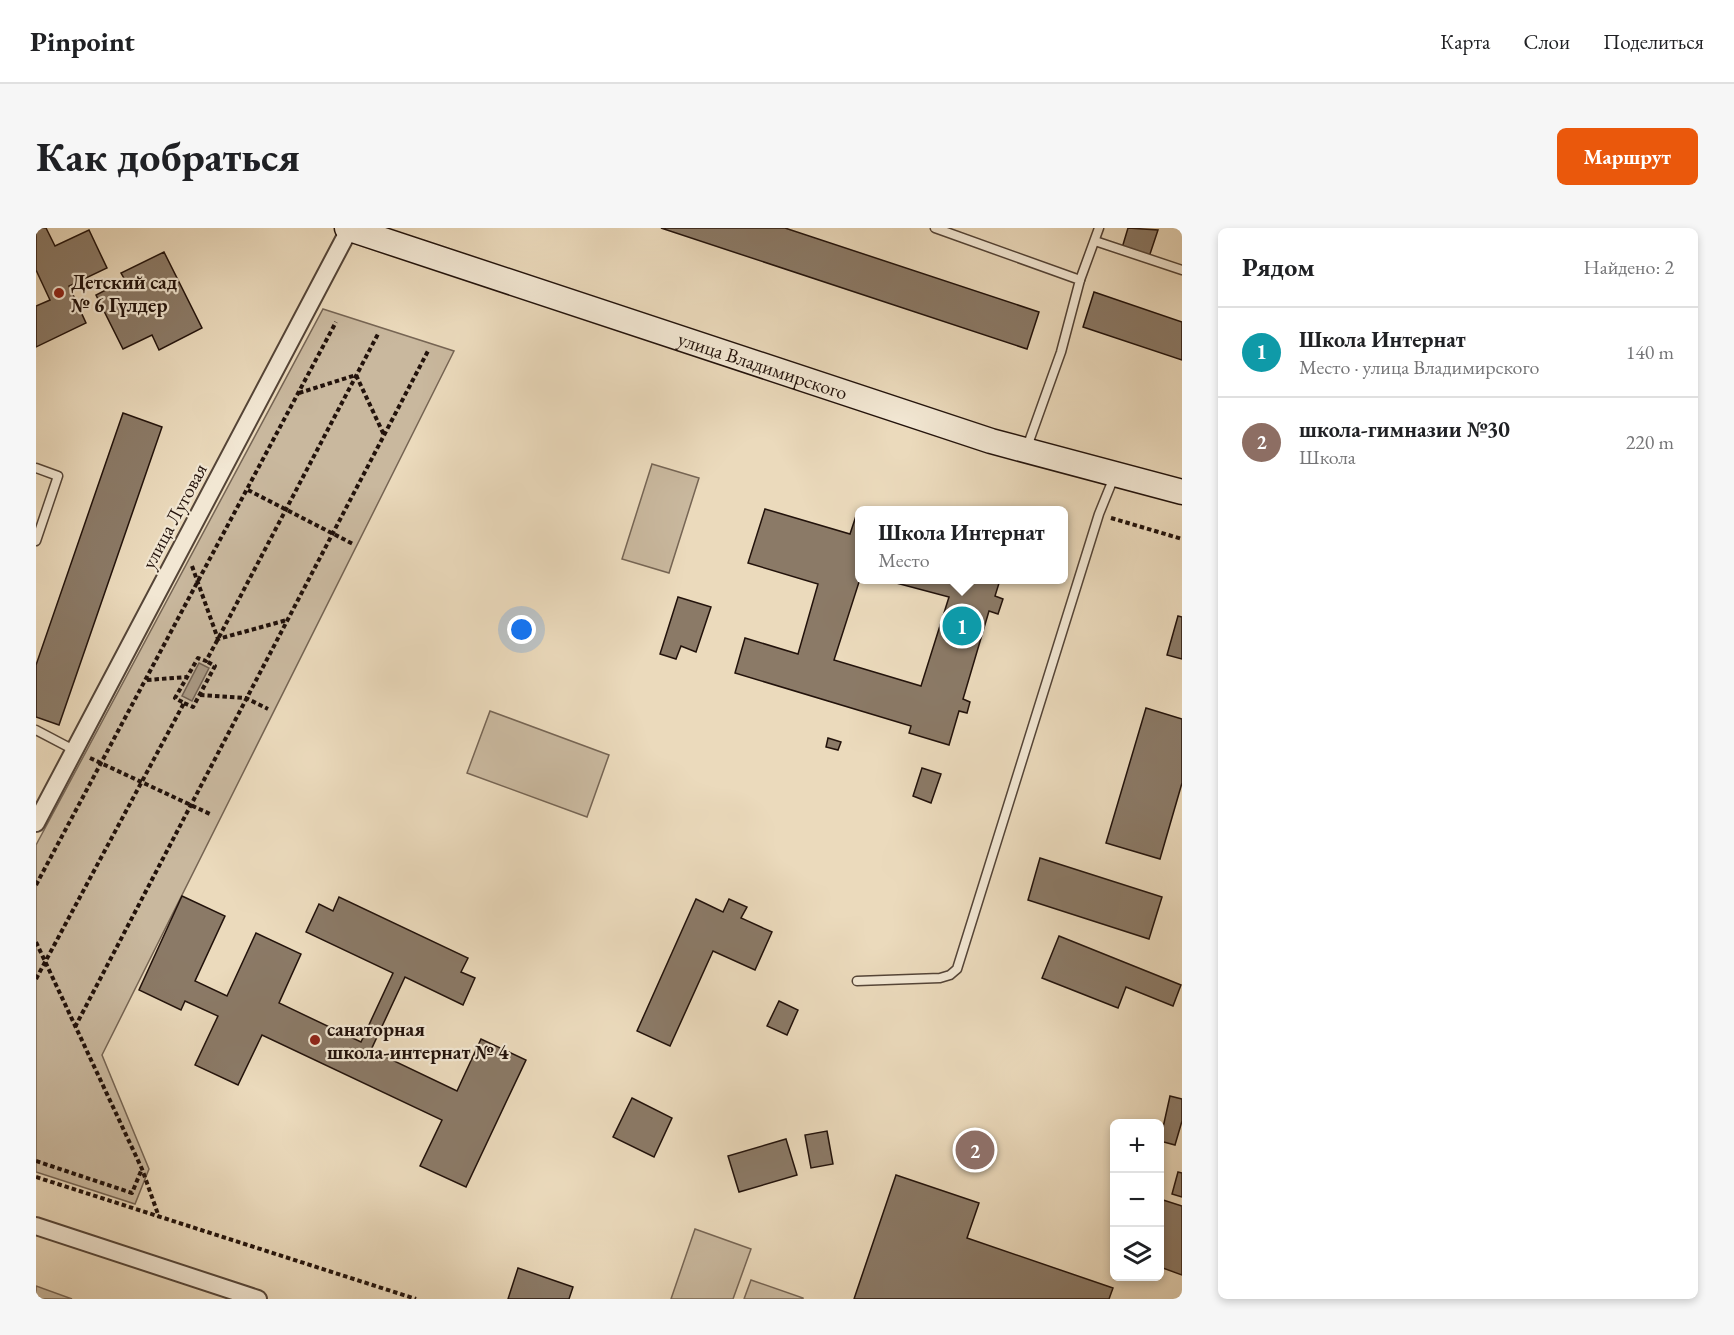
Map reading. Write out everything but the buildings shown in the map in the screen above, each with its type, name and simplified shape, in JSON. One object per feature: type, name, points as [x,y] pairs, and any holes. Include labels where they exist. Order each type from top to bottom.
[{"type":"street","name":"улица Владимирского","points":[[348,228],[991,441],[1182,492]]},
{"type":"street","name":"улица Луговая","points":[[36,824],[82,754],[348,228]]},
{"type":"street","points":[[36,1226],[258,1299]]},
{"type":"lane","points":[[935,228],[1080,280]]},
{"type":"lane","points":[[1026,450],[1061,352],[1080,280],[1099,228]]},
{"type":"lane","points":[[1095,241],[1182,270]]},
{"type":"lane","points":[[36,468],[58,476],[36,541]]},
{"type":"lane","points":[[857,981],[940,978],[950,975],[957,969],[1098,514],[1116,474]]},
{"type":"lane","points":[[36,730],[82,754]]},
{"type":"path","points":[[36,885],[336,321]]},
{"type":"path","points":[[206,661],[378,334]]},
{"type":"path","points":[[75,1027],[428,351]]},
{"type":"path","points":[[298,393],[356,375]]},
{"type":"path","points":[[356,375],[384,435]]},
{"type":"path","points":[[248,490],[353,544]]},
{"type":"path","points":[[1098,514],[1182,539]]},
{"type":"path","points":[[192,566],[218,639]]},
{"type":"path","points":[[218,639],[288,620]]},
{"type":"path","points":[[198,658],[206,661],[215,666],[193,707],[175,698],[198,658]]},
{"type":"path","points":[[146,680],[187,677]]},
{"type":"path","points":[[200,695],[246,698],[268,709]]},
{"type":"path","points":[[36,979],[184,703]]},
{"type":"path","points":[[82,754],[210,814]]},
{"type":"path","points":[[36,942],[142,1169],[159,1217]]},
{"type":"path","points":[[36,1161],[132,1193],[142,1169]]},
{"type":"path","points":[[36,1177],[416,1299]]},
{"type":"shaded area","points":[[323,309],[454,351],[102,1055],[149,1169],[135,1204],[36,1172],[36,845]]},
{"type":"shaded area","points":[[652,464],[699,478],[669,573],[622,559]]},
{"type":"shaded area","points":[[199,663],[209,668],[192,701],[182,696]]},
{"type":"shaded area","points":[[490,711],[609,755],[587,817],[467,773]]},
{"type":"shaded area","points":[[695,1229],[751,1249],[733,1299],[671,1299]]},
{"type":"shaded area","points":[[751,1280],[803,1298],[803,1299],[744,1299]]},
{"type":"shaded area","points":[[36,1286],[72,1299],[36,1299]]},
{"type":"place","name":"Детский сад № 6 Гүлдер","points":[[59,293]]},
{"type":"place","name":"Школа Интернат","points":[[962,626]]},
{"type":"place","name":"санаторная школа-интернат № 4","points":[[315,1040]]},
{"type":"place","name":"школа-гимназии №30","points":[[975,1150]]}]
